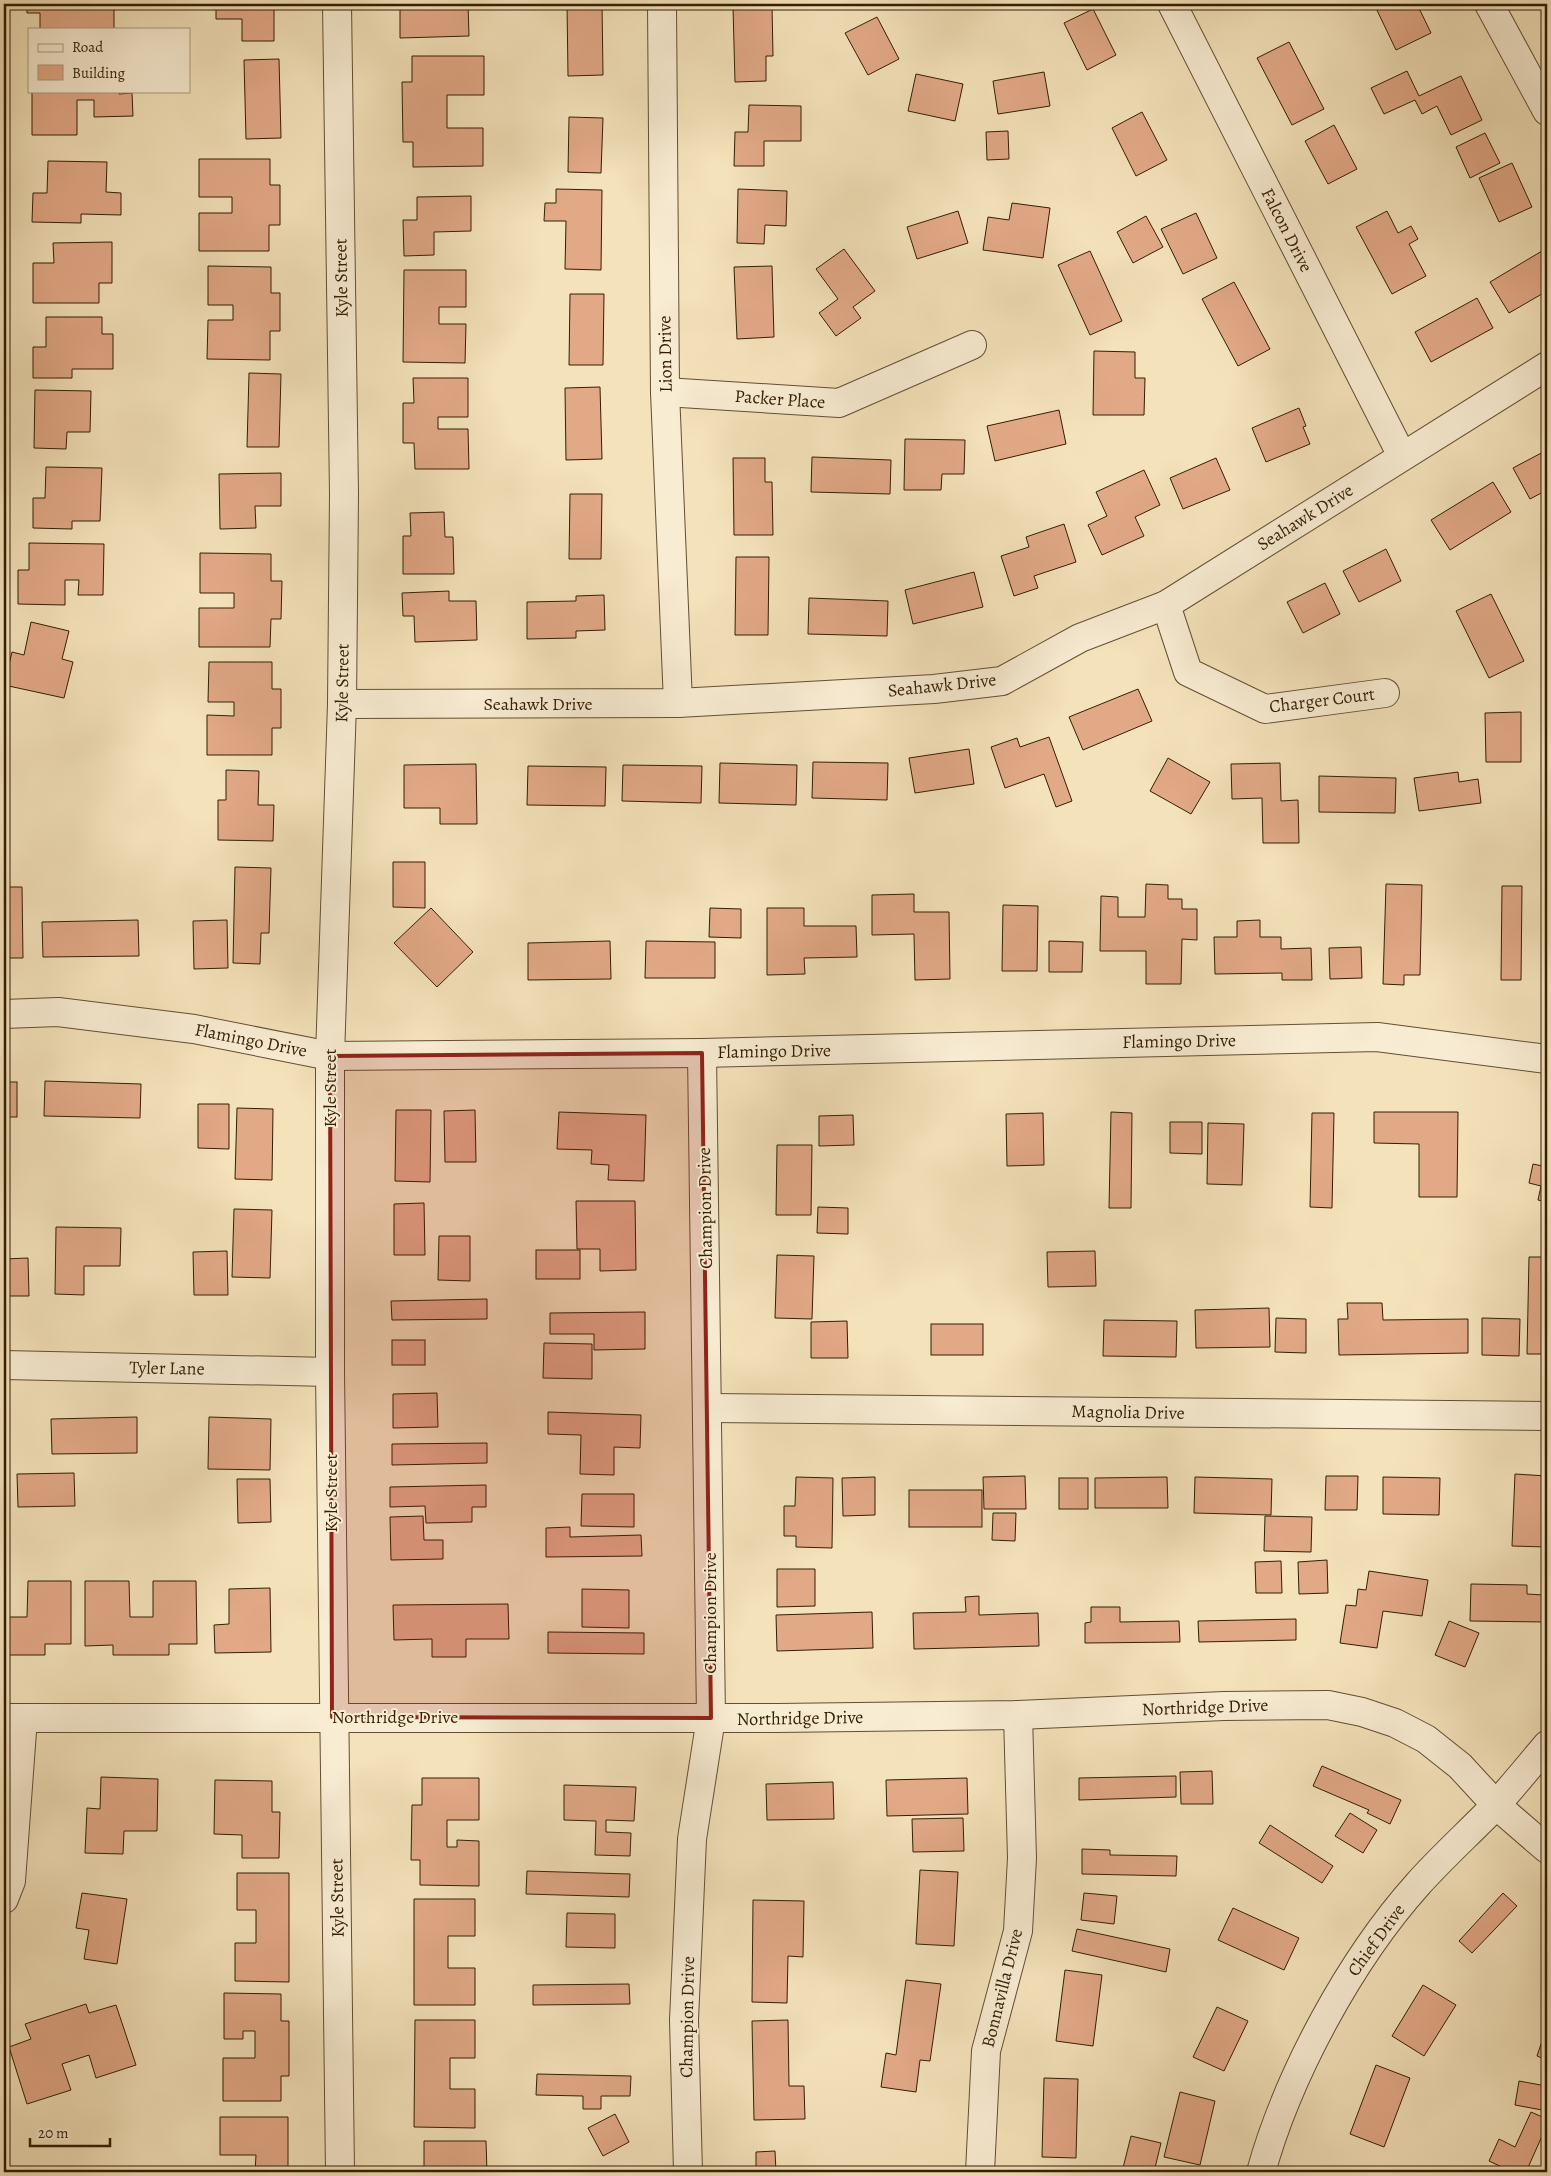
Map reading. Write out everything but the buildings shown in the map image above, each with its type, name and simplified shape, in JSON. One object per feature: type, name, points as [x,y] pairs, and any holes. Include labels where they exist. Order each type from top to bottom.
[{"type":"street","name":"Kyle Street","points":[[337,4],[344,494],[342,704],[330,1056],[330,1372],[332,1717],[337,1852],[340,2172]]},
{"type":"street","name":"Lion Drive","points":[[662,4],[665,392],[678,703]]},
{"type":"street","name":"Falcon Drive","points":[[1172,4],[1402,456]]},
{"type":"street","points":[[1489,4],[1547,111]]},
{"type":"street","name":"Packer Place","points":[[665,392],[839,403],[972,345]]},
{"type":"street","name":"Seahawk Drive","points":[[342,704],[678,703],[934,689],[1002,681],[1080,638],[1166,605],[1547,366]]},
{"type":"street","name":"Charger Court","points":[[1166,605],[1188,672],[1265,709],[1385,693]]},
{"type":"street","name":"Flamingo Drive","points":[[4,1014],[58,1012],[194,1029],[330,1056],[702,1053],[1377,1037],[1547,1059]]},
{"type":"street","name":"Champion Drive","points":[[688,2172],[684,2020],[692,1839],[711,1718],[702,1053]]},
{"type":"street","name":"Tyler Lane","points":[[4,1365],[330,1372]]},
{"type":"street","name":"Magnolia Drive","points":[[708,1408],[1547,1416]]},
{"type":"street","name":"Northridge Drive","points":[[14,1718],[711,1718],[1018,1715],[1279,1705],[1328,1705],[1362,1712],[1395,1723],[1426,1740],[1460,1766],[1496,1805],[1547,1849]]},
{"type":"street","name":"Bonnavilla Drive","points":[[980,2172],[986,2051],[1018,1931],[1022,1858],[1018,1715]]},
{"type":"street","points":[[4,1899],[11,1882],[14,1718]]},
{"type":"street","name":"Chief Drive","points":[[1261,2172],[1282,2109],[1347,1980],[1370,1944],[1417,1884],[1496,1805],[1547,1746]]},
{"type":"highlighted area","points":[[702,1053],[711,1718],[332,1717],[330,1056]]}]
